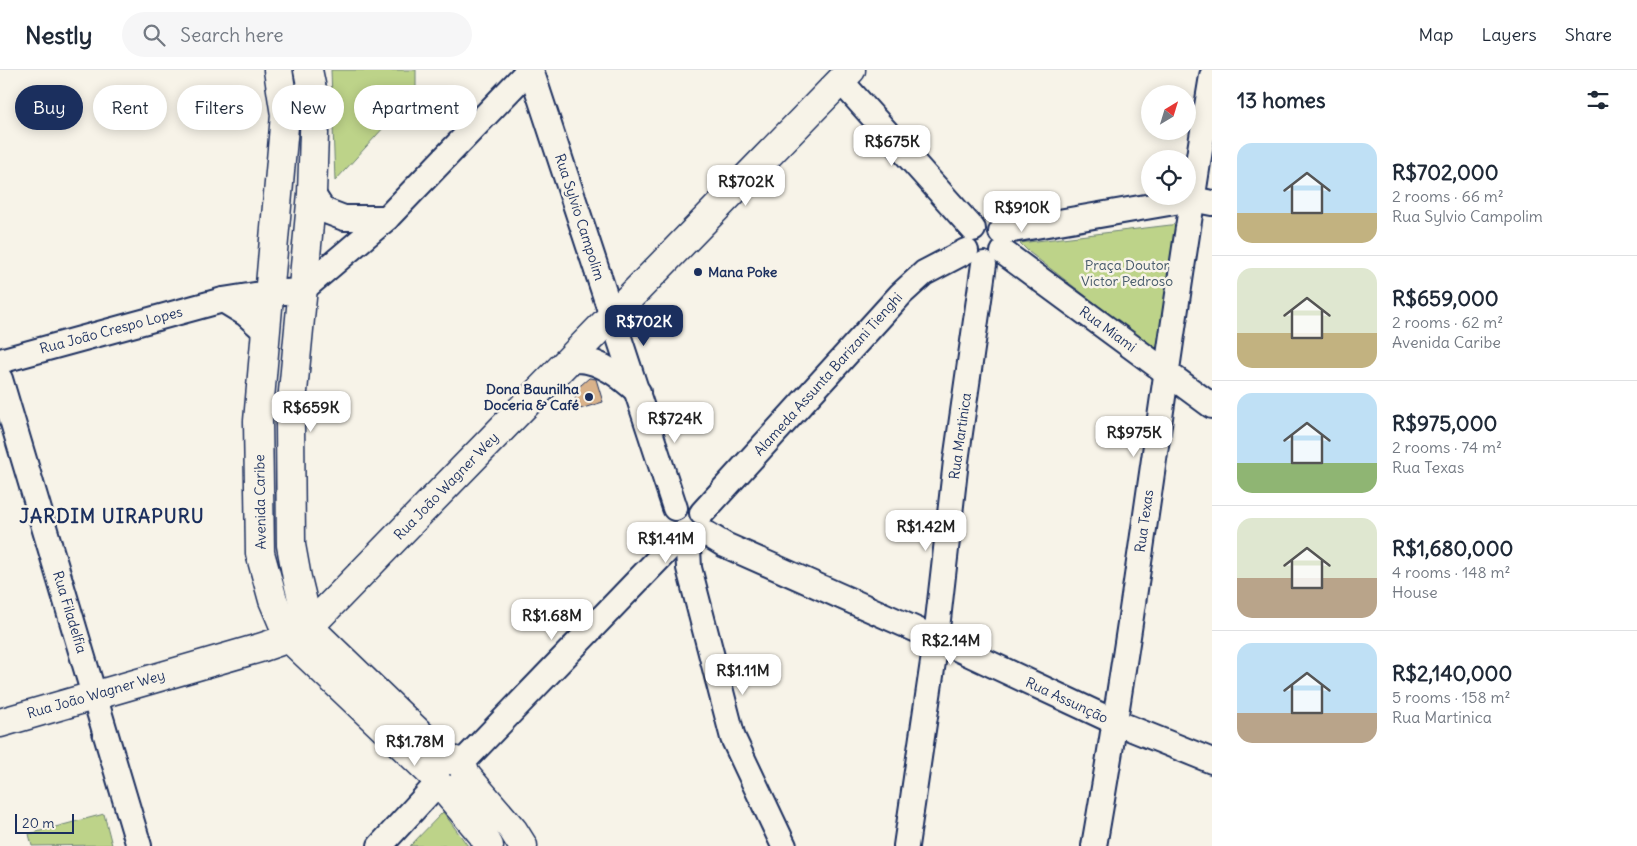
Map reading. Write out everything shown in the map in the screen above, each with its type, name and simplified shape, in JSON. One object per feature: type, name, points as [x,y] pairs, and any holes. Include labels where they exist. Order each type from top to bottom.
[{"type":"street","name":"Avenida Caribe","points":[[278,70],[285,114],[258,421],[260,553],[273,600],[299,632],[448,775],[513,830],[523,846]]},
{"type":"street","points":[[299,632],[291,545],[290,423],[301,291],[312,193],[316,104],[308,70]]},
{"type":"street","points":[[301,291],[387,218],[530,70]]},
{"type":"street","name":"Rua Sylvio Campolim","points":[[530,70],[675,508]]},
{"type":"street","name":"Rua João Wagner Wey","points":[[0,722],[299,632],[846,75]]},
{"type":"street","name":"Rua Miami","points":[[846,75],[985,246],[1212,406]]},
{"type":"street","name":"Rua Texas","points":[[1094,846],[1115,722],[1166,373],[1202,201],[1212,76]]},
{"type":"street","points":[[312,193],[324,210],[344,218],[387,218]]},
{"type":"street","name":"Alameda Assunta Barizani Tienghi","points":[[705,524],[901,294],[924,273],[985,246],[1202,201]]},
{"type":"street","name":"Rua Martinica","points":[[906,846],[936,638],[956,461],[985,246]]},
{"type":"street","name":"Rua João Crespo Lopes","points":[[0,361],[223,300],[268,293],[301,291]]},
{"type":"street","points":[[223,300],[246,314],[265,331]]},
{"type":"street","points":[[564,363],[579,360],[602,367],[619,376],[638,392]]},
{"type":"street","name":"Rua Filadelfia","points":[[0,379],[139,846]]},
{"type":"street","points":[[380,846],[448,775],[680,547],[699,546],[705,524],[689,506],[675,508],[665,519],[665,534],[680,547],[689,568],[734,738],[784,846]]},
{"type":"street","name":"Rua Assunção","points":[[705,524],[726,545],[936,638],[1115,722],[1212,761]]},
{"type":"street","name":"Avenida Caribe","points":[[448,775],[489,846]]},
{"type":"green space","points":[[331,70],[416,70],[416,85],[354,85],[354,130],[381,130],[335,181],[333,130],[344,130],[344,85],[332,85]]},
{"type":"green space","name":"Praça Doutor Victor Pedroso","points":[[1179,224],[1157,351],[1020,243]]},
{"type":"green space","points":[[443,812],[468,846],[410,846]]},
{"type":"green space","points":[[104,814],[112,845],[32,846],[29,834]]},
{"type":"building","name":"Dona Baunilha Doceria & Café","points":[[589,378],[596,379],[603,402],[580,409],[573,392]]},
{"type":"place","name":"Mana Poke","points":[[698,272]]},
{"type":"place","name":"Dona Baunilha Doceria & Café","points":[[589,397]]},
{"type":"district","name":"JARDIM UIRAPURU","points":[[112,516]]}]
